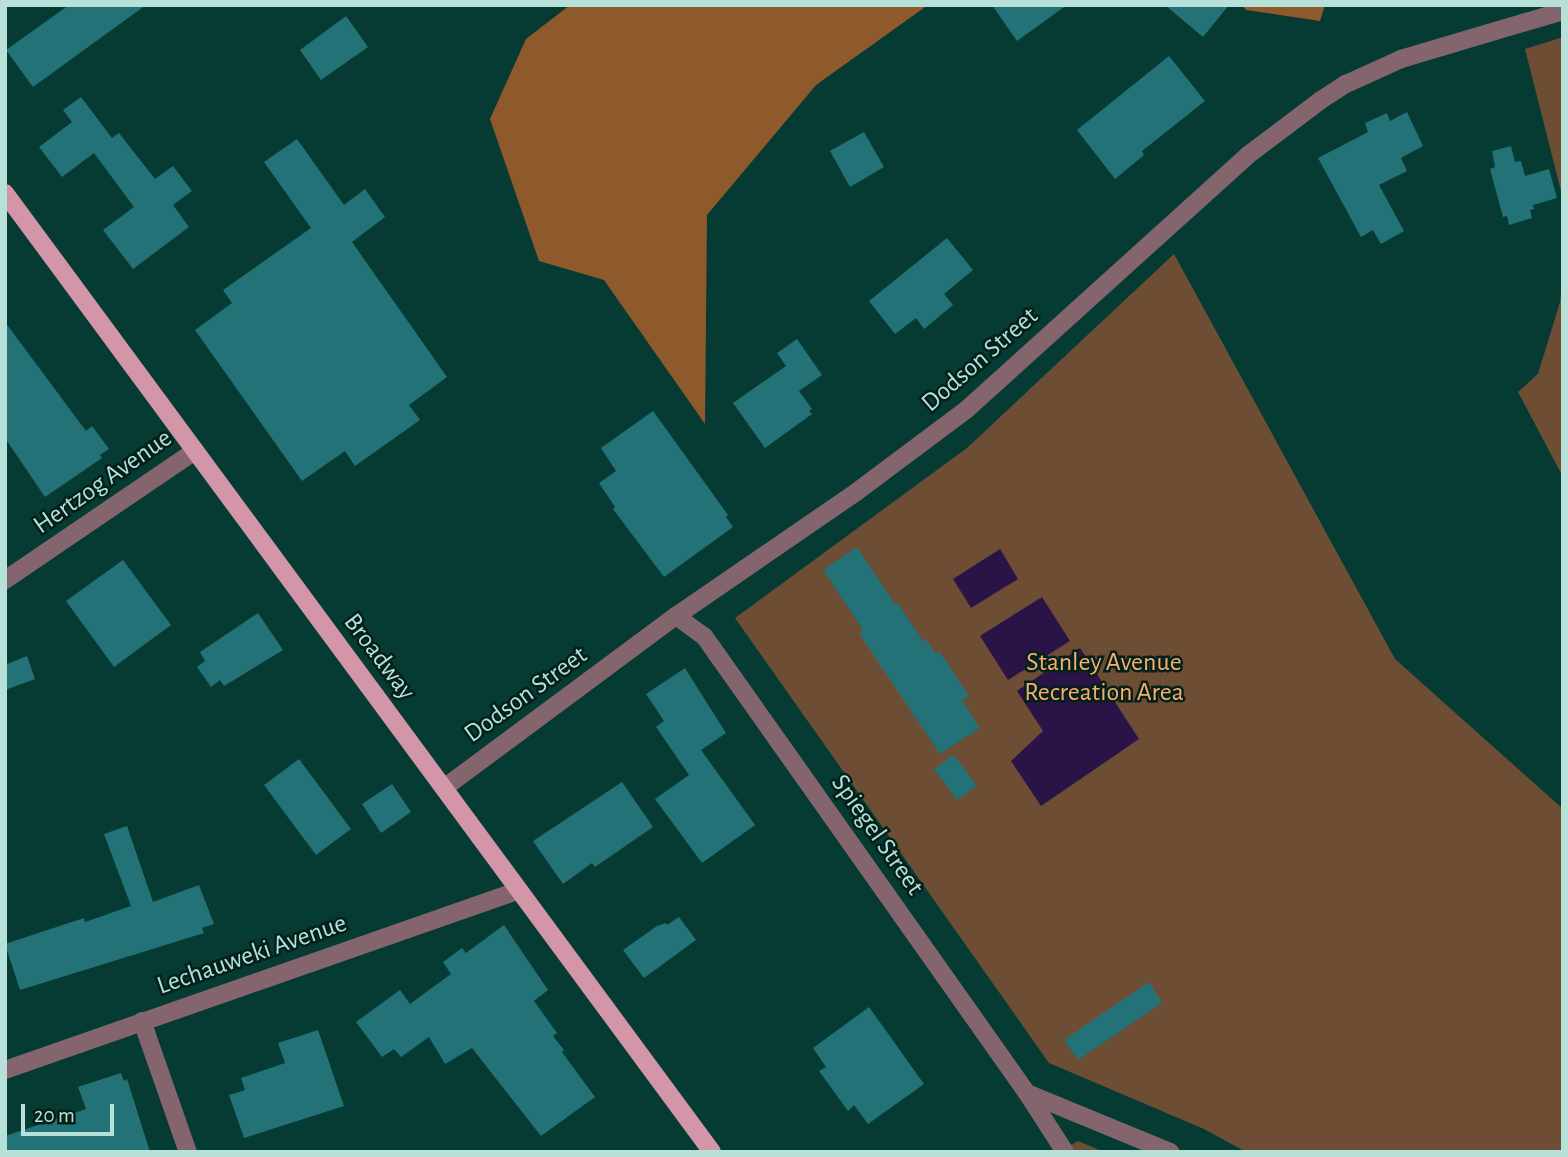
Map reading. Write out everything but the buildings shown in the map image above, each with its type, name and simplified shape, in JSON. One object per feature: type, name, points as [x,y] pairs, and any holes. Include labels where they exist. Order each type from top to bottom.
[{"type":"main road","name":"Broadway","points":[[5,192],[517,891],[712,1152]]},
{"type":"street","name":"Dodson Street","points":[[444,788],[676,616],[855,493],[966,410],[1240,163],[1321,100],[1346,84],[1401,59],[1563,11]]},
{"type":"street","name":"Hertzog Avenue","points":[[6,579],[195,451]]},
{"type":"street","name":"Spiegel Street","points":[[676,616],[704,636],[1027,1093],[1065,1152]]},
{"type":"street","name":"Lechauweki Avenue","points":[[5,1070],[517,891]]},
{"type":"street","points":[[142,1021],[188,1152]]},
{"type":"street","points":[[1027,1093],[1170,1152]]},
{"type":"green space","points":[[1563,37],[1563,199],[1525,49]]},
{"type":"green space","name":"Stanley Avenue Recreation Area","points":[[1174,254],[1395,659],[1563,809],[1563,1152],[1246,1152],[1204,1129],[1049,1063],[735,618],[967,448]]},
{"type":"green space","points":[[1563,272],[1563,477],[1518,392],[1538,374],[1560,302]]},
{"type":"green space","points":[[1078,1141],[1104,1152],[1074,1152],[1071,1145]]},
{"type":"shaded area","points":[[570,5],[928,5],[816,85],[707,215],[705,424],[604,280],[539,261],[490,119],[526,39]]},
{"type":"shaded area","points":[[1242,5],[1325,5],[1320,21],[1246,10]]},
{"type":"shaded area","points":[[1000,549],[1018,579],[971,608],[953,579]]},
{"type":"shaded area","points":[[1042,597],[1070,641],[1008,680],[980,636]]},
{"type":"shaded area","points":[[1080,648],[1139,739],[1041,806],[1011,761],[1043,731],[1017,691]]}]
